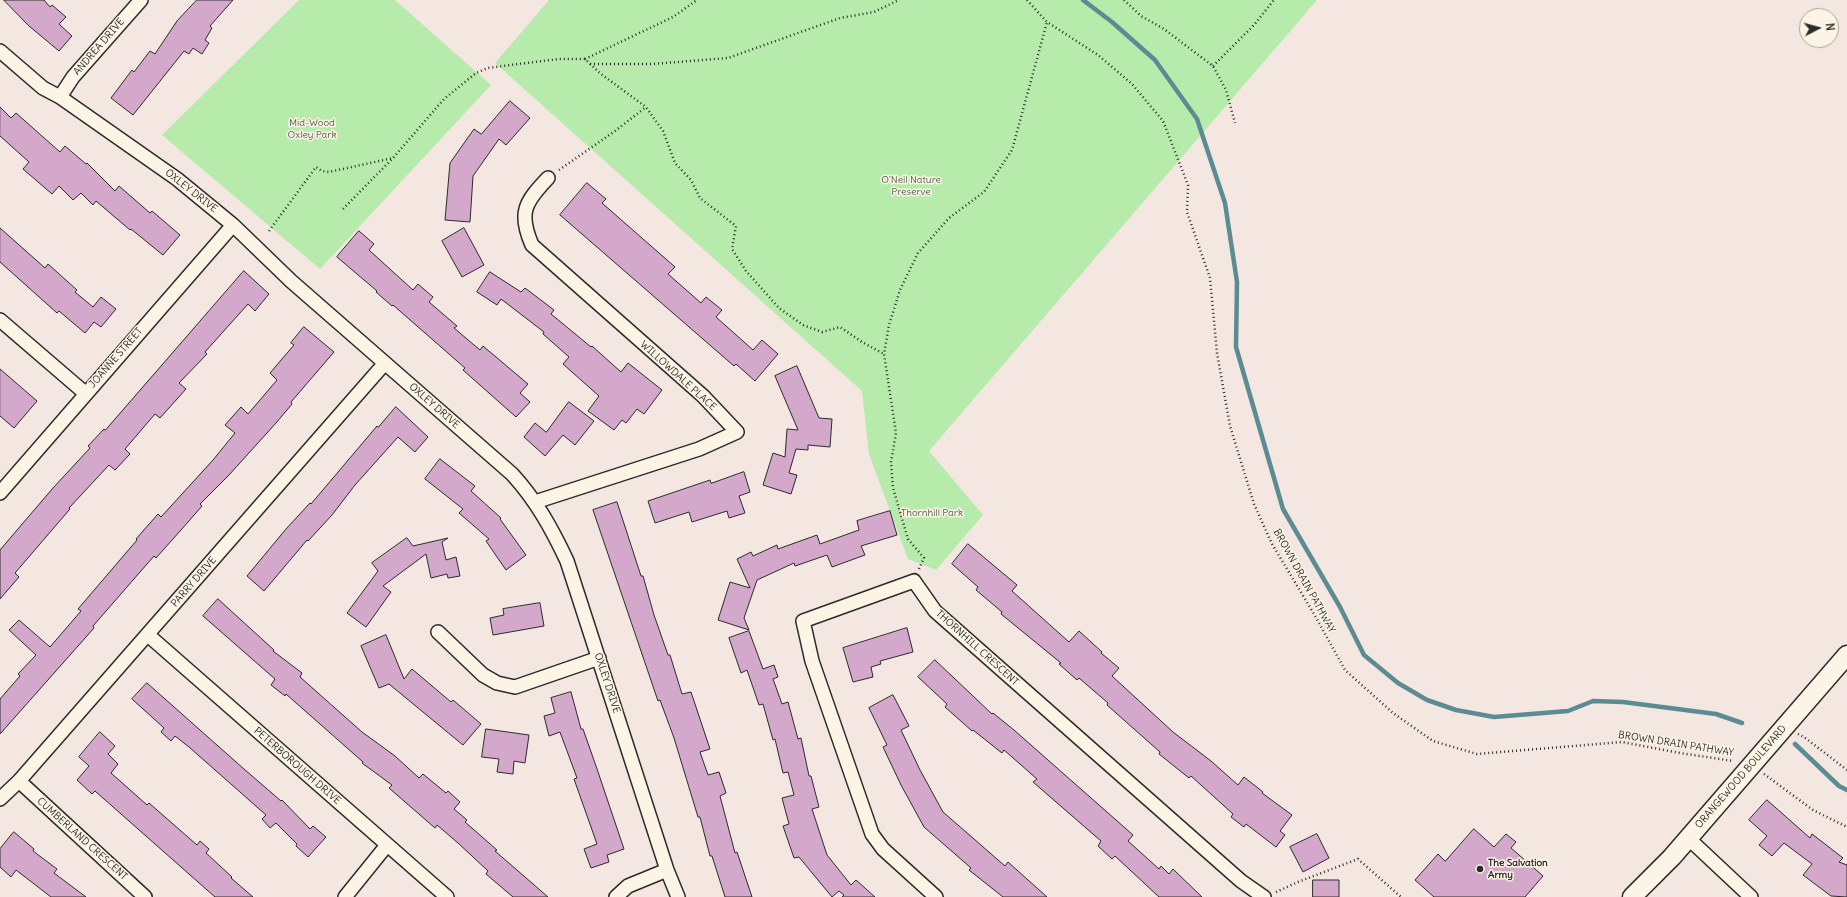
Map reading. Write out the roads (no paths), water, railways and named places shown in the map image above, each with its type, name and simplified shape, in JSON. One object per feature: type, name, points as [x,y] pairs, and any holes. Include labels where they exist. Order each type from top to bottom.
[{"type":"street","name":"ANDREA DRIVE","points":[[60,97],[73,77],[141,0]]},
{"type":"street","name":"OXLEY DRIVE","points":[[0,51],[43,88],[60,97],[177,179],[233,225],[291,281],[512,474],[535,502],[554,531],[566,561],[599,658],[667,870],[678,897]]},
{"type":"street","name":"WILLOWDALE PLACE","points":[[535,502],[698,449],[737,432],[703,396],[532,245],[527,234],[524,220],[526,207],[532,195],[548,178]]},
{"type":"street","name":"JOANNE STREET","points":[[0,493],[85,393],[233,225]]},
{"type":"street","points":[[0,320],[85,393]]},
{"type":"street","name":"PARRY DRIVE","points":[[0,799],[18,781],[148,635],[384,363]]},
{"type":"street","name":"THORNHILL CRESCENT","points":[[936,897],[883,849],[872,834],[812,661],[803,621],[914,581],[935,611],[1242,881],[1269,896]]},
{"type":"street","points":[[438,632],[483,675],[497,683],[515,687],[599,658]]},
{"type":"street","name":"PETERBOROUGH DRIVE","points":[[148,635],[447,897]]},
{"type":"street","name":"ORANGEWOOD BOULEVARD","points":[[1632,897],[1688,838],[1847,655]]},
{"type":"street","name":"CUMBERLAND CRESCENT","points":[[18,781],[145,897]]},
{"type":"street","points":[[1688,838],[1751,897]]},
{"type":"street","points":[[345,897],[387,845]]},
{"type":"street","points":[[616,897],[628,886],[667,870]]},
{"type":"waterway","points":[[1083,0],[1112,22],[1155,60],[1197,119],[1225,203],[1237,282],[1236,347],[1283,509],[1340,607],[1364,655],[1398,683],[1427,700],[1456,710],[1494,717],[1568,711],[1593,701],[1623,702],[1716,714],[1742,723]]},
{"type":"waterway","points":[[1795,744],[1839,786],[1847,790]]},
{"type":"place","name":"The Salvation Army","points":[[1480,869]]},
{"type":"park label","name":"Mid-Wood Oxley Park","points":[[312,128]]},
{"type":"park label","name":"O'Neil Nature Preserve","points":[[911,186]]},
{"type":"park label","name":"Thornhill Park","points":[[932,513]]}]
